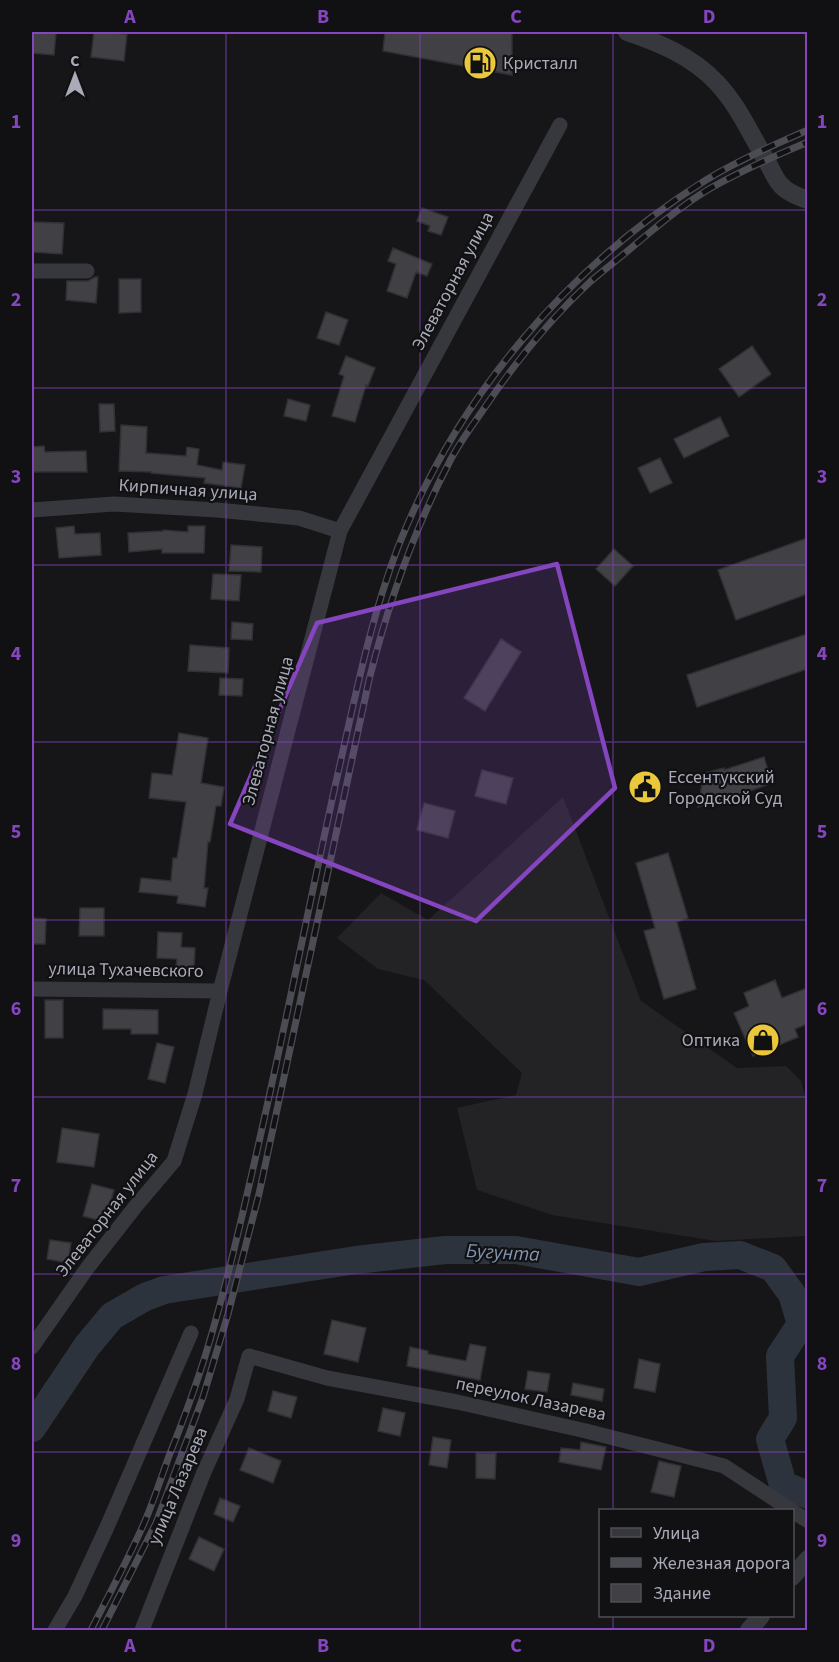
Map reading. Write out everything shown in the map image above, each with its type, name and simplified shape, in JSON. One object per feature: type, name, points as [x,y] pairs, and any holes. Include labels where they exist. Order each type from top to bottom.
[{"type":"street","points":[[627,32],[676,52],[699,66],[719,84],[781,186],[807,200]]},
{"type":"street","name":"Элеваторная улица","points":[[32,1347],[88,1267],[174,1161],[195,1094],[340,531],[560,125]]},
{"type":"street","points":[[32,271],[87,271]]},
{"type":"street","name":"Кирпичная улица","points":[[32,510],[114,504],[217,510],[300,518],[340,531]]},
{"type":"street","name":"улица Тухачевского","points":[[32,989],[220,991]]},
{"type":"street","points":[[55,1630],[75,1596],[107,1527],[191,1333]]},
{"type":"street","name":"переулок Лазарева","points":[[249,1356],[327,1378],[457,1402],[586,1431],[724,1466],[789,1509]]},
{"type":"street","name":"улица Лазарева","points":[[142,1630],[195,1493],[237,1399],[249,1356]]},
{"type":"street","name":"переулок Лазарева","points":[[794,1512],[807,1521]]},
{"type":"street","points":[[794,1574],[807,1558]]},
{"type":"street","points":[[749,1630],[760,1617]]},
{"type":"highlighted area","points":[[557,564],[615,788],[476,921],[230,824],[317,623]]},
{"type":"shaded area","points":[[563,797],[641,1001],[737,1068],[786,1066],[801,1081],[808,1107],[808,1230],[805,1236],[716,1241],[552,1215],[477,1190],[457,1108],[516,1095],[522,1073],[424,980],[378,969],[337,938],[381,893],[428,920]]},
{"type":"building","points":[[32,32],[56,32],[54,55],[32,53]]},
{"type":"building","points":[[94,32],[127,34],[124,61],[91,57]]},
{"type":"building","name":"Кристалл","points":[[385,32],[512,32],[512,75],[383,51]]},
{"type":"building","points":[[422,208],[448,217],[441,235],[428,231],[430,226],[417,221]]},
{"type":"building","points":[[32,222],[64,223],[62,254],[32,252]]},
{"type":"building","points":[[393,248],[432,264],[427,276],[416,272],[407,298],[387,291],[396,264],[388,261]]},
{"type":"building","points":[[98,277],[96,303],[66,300],[67,281],[88,281]]},
{"type":"building","points":[[119,279],[141,279],[141,312],[119,313]]},
{"type":"building","points":[[326,312],[348,320],[339,345],[317,338]]},
{"type":"building","points":[[752,346],[771,374],[739,397],[719,369]]},
{"type":"building","points":[[346,356],[375,368],[368,386],[366,385],[355,422],[332,416],[344,376],[339,374]]},
{"type":"building","points":[[288,399],[310,405],[306,421],[284,416]]},
{"type":"building","points":[[99,404],[114,404],[115,431],[100,432]]},
{"type":"building","points":[[720,417],[729,436],[684,458],[674,439]]},
{"type":"building","points":[[121,425],[147,427],[146,453],[186,456],[187,447],[199,449],[197,465],[222,470],[223,462],[245,465],[241,488],[204,483],[205,478],[119,471]]},
{"type":"building","points":[[44,446],[45,452],[86,451],[87,472],[32,472],[32,447]]},
{"type":"building","points":[[660,458],[672,483],[650,493],[638,468]]},
{"type":"building","points":[[74,526],[75,534],[100,533],[101,555],[59,558],[56,528]]},
{"type":"building","points":[[188,526],[205,526],[204,553],[162,553],[162,549],[129,552],[128,533],[163,530],[188,532]]},
{"type":"building","points":[[807,538],[807,594],[736,620],[718,570]]},
{"type":"building","points":[[231,545],[262,547],[261,572],[229,571]]},
{"type":"building","points":[[614,549],[633,566],[615,586],[596,569]]},
{"type":"building","points":[[213,574],[241,575],[239,601],[211,599]]},
{"type":"building","points":[[232,622],[253,624],[252,640],[231,639]]},
{"type":"building","points":[[807,634],[807,669],[697,707],[687,675]]},
{"type":"building","points":[[501,639],[521,652],[485,711],[464,698]]},
{"type":"building","points":[[190,645],[229,648],[228,673],[188,671]]},
{"type":"building","points":[[220,678],[243,679],[242,696],[219,695]]},
{"type":"building","points":[[179,733],[208,738],[201,783],[224,787],[221,806],[216,806],[210,842],[208,842],[204,888],[208,888],[205,907],[177,903],[178,896],[139,892],[141,878],[171,881],[173,858],[177,858],[186,802],[149,798],[152,773],[172,775]]},
{"type":"building","points":[[764,757],[772,783],[698,807],[704,773],[724,768],[724,770]]},
{"type":"building","points":[[482,770],[513,778],[506,804],[475,796]]},
{"type":"building","points":[[424,803],[455,811],[448,838],[417,830]]},
{"type":"building","points":[[668,853],[688,918],[677,922],[696,989],[664,999],[644,931],[655,928],[636,863]]},
{"type":"building","points":[[80,908],[104,908],[104,936],[79,936]]},
{"type":"building","points":[[32,918],[46,919],[45,944],[32,944]]},
{"type":"building","points":[[158,932],[182,933],[181,947],[195,948],[194,968],[176,967],[177,959],[157,958]]},
{"type":"building","points":[[775,980],[782,998],[807,988],[807,1024],[795,1029],[798,1037],[753,1056],[734,1013],[749,1006],[744,993]]},
{"type":"building","points":[[45,1000],[63,1000],[63,1038],[45,1038]]},
{"type":"building","points":[[103,1009],[158,1010],[158,1034],[131,1034],[131,1029],[103,1029]]},
{"type":"building","points":[[157,1043],[174,1047],[165,1083],[148,1079]]},
{"type":"building","points":[[62,1128],[99,1134],[94,1167],[57,1162]]},
{"type":"building","points":[[92,1184],[114,1190],[105,1222],[83,1216]]},
{"type":"building","points":[[50,1240],[71,1243],[68,1263],[47,1259]]},
{"type":"building","points":[[332,1320],[366,1328],[358,1362],[324,1354]]},
{"type":"building","points":[[470,1344],[486,1347],[480,1380],[407,1366],[410,1347],[428,1351],[428,1354],[466,1361]]},
{"type":"building","points":[[639,1359],[660,1364],[655,1392],[634,1388]]},
{"type":"building","points":[[528,1371],[550,1374],[547,1392],[525,1389]]},
{"type":"building","points":[[573,1383],[604,1389],[602,1401],[571,1395]]},
{"type":"building","points":[[273,1391],[297,1397],[291,1418],[268,1411]]},
{"type":"building","points":[[383,1408],[405,1413],[400,1436],[378,1431]]},
{"type":"building","points":[[433,1437],[451,1440],[447,1468],[429,1465]]},
{"type":"building","points":[[581,1442],[606,1447],[601,1470],[559,1462],[561,1448],[580,1450]]},
{"type":"building","points":[[249,1448],[281,1461],[273,1483],[240,1470]]},
{"type":"building","points":[[476,1453],[496,1453],[495,1479],[476,1478]]},
{"type":"building","points":[[659,1461],[681,1466],[674,1497],[651,1492]]},
{"type":"building","points":[[220,1498],[240,1506],[233,1522],[214,1514]]},
{"type":"building","points":[[199,1537],[224,1549],[214,1571],[189,1559]]},
{"type":"waterway","name":"Бугунта","points":[[32,1428],[87,1346],[112,1316],[145,1297],[164,1290],[356,1260],[445,1250],[516,1250],[639,1272],[704,1257],[740,1255],[773,1268],[792,1294],[801,1324],[780,1356],[783,1418],[770,1439],[783,1485],[808,1495]]},
{"type":"railway","points":[[91,1630],[148,1513],[194,1390],[213,1330],[260,1139],[363,663],[398,547],[423,492],[452,438],[485,387],[523,339],[564,294],[608,252],[656,214],[706,180],[744,159],[808,130]]},
{"type":"railway","points":[[102,1630],[156,1523],[203,1397],[228,1314],[259,1194],[369,680],[403,567],[425,512],[458,446],[507,376],[547,326],[591,281],[668,218],[699,196],[745,170],[808,142]]},
{"type":"place","name":"Кристалл","points":[[480,63]]},
{"type":"place","name":"Ессентукский Городской Суд","points":[[645,787]]},
{"type":"place","name":"Оптика","points":[[763,1040]]}]
